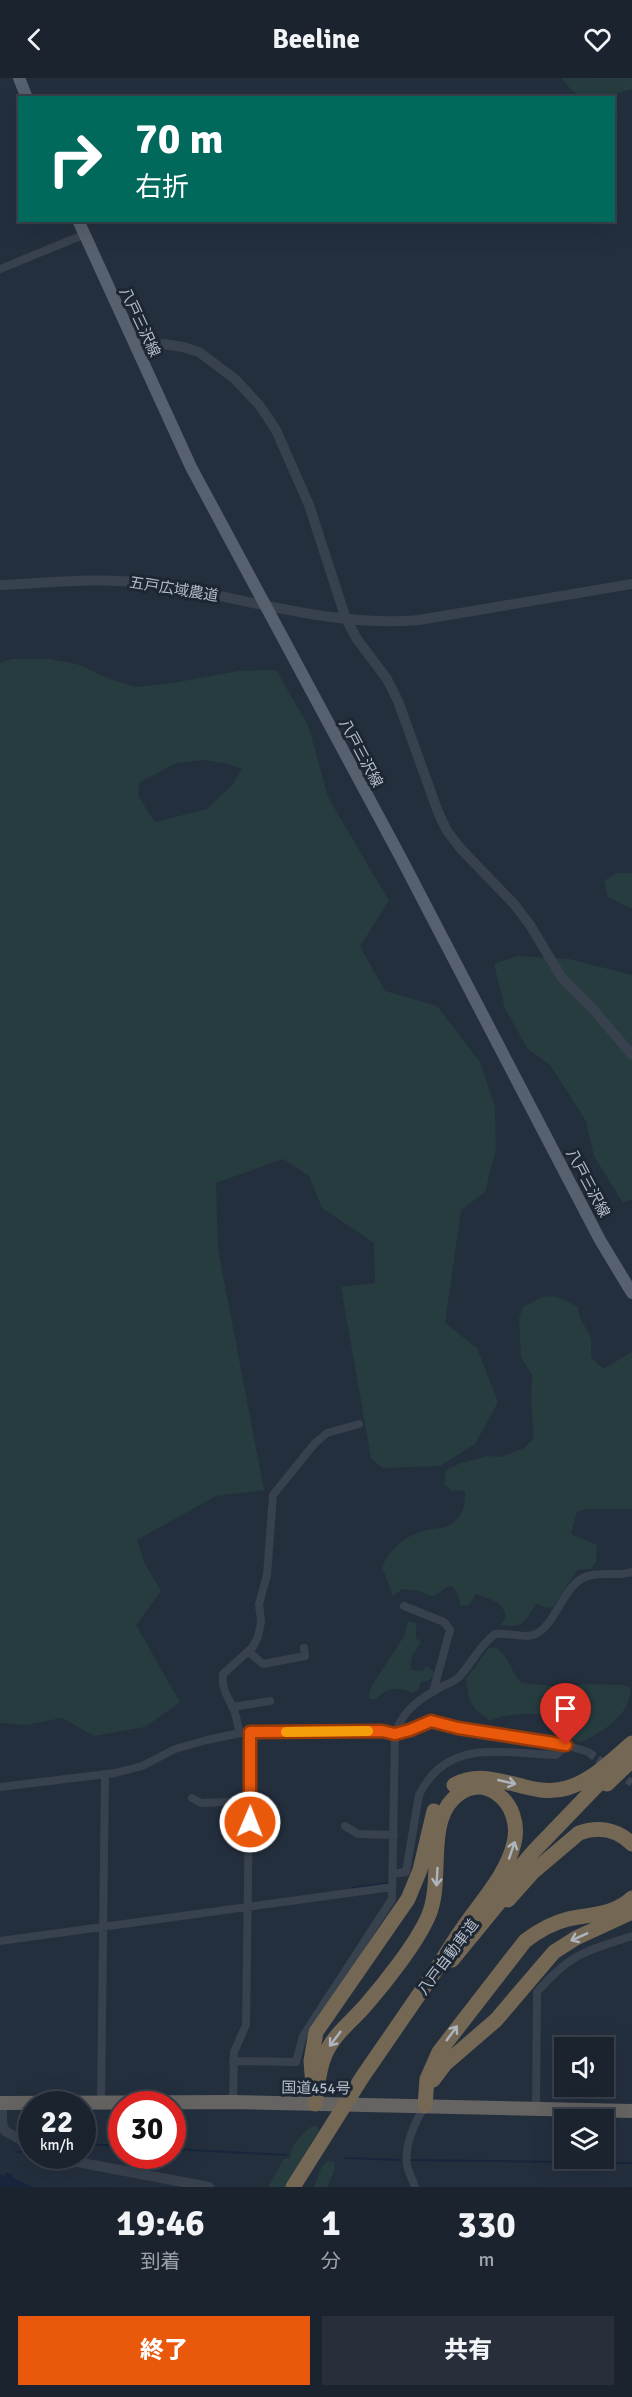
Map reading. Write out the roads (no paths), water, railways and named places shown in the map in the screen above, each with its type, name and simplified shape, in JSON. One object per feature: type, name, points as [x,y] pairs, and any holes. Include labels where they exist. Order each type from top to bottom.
[{"type":"highway","points":[[315,2104],[311,2072],[316,2032],[408,1899],[420,1870],[432,1816],[444,1793],[456,1784],[480,1777],[544,1790],[568,1788],[592,1776],[632,1743]]},
{"type":"highway","name":"八戸自動車道","points":[[293,2187],[434,1978],[533,1852],[632,1751]]},
{"type":"highway","name":"八戸自動車道","points":[[434,1978],[544,1849],[632,1760]]},
{"type":"highway","points":[[315,2104],[322,2064],[331,2044],[366,2005],[419,1934],[429,1916],[436,1891],[439,1828],[448,1804],[464,1791],[486,1789],[500,1795],[510,1806],[516,1820],[514,1845],[499,1877],[434,1978]]},
{"type":"highway","points":[[434,1978],[533,1872],[571,1838],[587,1830],[606,1829],[632,1844]]},
{"type":"highway","points":[[425,2106],[427,2079],[439,2052],[525,1941],[535,1933],[558,1923],[611,1911],[632,1898]]},
{"type":"highway","points":[[425,2106],[430,2088],[440,2069],[496,2020],[554,1953],[576,1938],[632,1912]]},
{"type":"highway","name":"国道454号","points":[[1,2103],[233,2102],[632,2111]]},
{"type":"highway","name":"八戸自動車道","points":[[301,2187],[313,2159]]},
{"type":"main road","points":[[19,78],[26,96]]},
{"type":"main road","name":"八戸三沢線","points":[[79,222],[191,468],[401,858],[600,1240],[632,1293]]},
{"type":"street","points":[[0,269],[83,235]]},
{"type":"street","points":[[138,354],[163,344],[199,352],[235,380],[260,406],[276,430],[309,505],[346,619],[357,639],[387,679],[398,701],[447,831],[461,849],[514,904],[530,925],[562,978],[592,1008],[632,1055]]},
{"type":"street","name":"五戸広域農道","points":[[0,585],[126,581],[172,587],[346,619],[391,622],[419,620],[632,584]]},
{"type":"street","points":[[240,1733],[222,1683],[223,1674],[248,1651],[258,1637],[261,1622],[259,1604],[267,1575],[273,1495],[315,1443],[327,1433],[359,1424]]},
{"type":"street","points":[[233,2061],[296,2062],[303,2036],[392,1899],[395,1734],[398,1723],[408,1710],[416,1701],[458,1679],[485,1641],[495,1634],[528,1636],[536,1634],[547,1626],[569,1589],[580,1580],[589,1575],[632,1572]]},
{"type":"street","points":[[404,1606],[444,1622],[450,1630],[433,1692]]},
{"type":"street","points":[[248,1651],[263,1664],[305,1656],[304,1648]]},
{"type":"street","points":[[232,1707],[270,1701]]},
{"type":"street","points":[[0,1787],[105,1774],[142,1766],[175,1749],[240,1733],[382,1731],[395,1734],[431,1721],[458,1728],[566,1745],[588,1752]]},
{"type":"street","points":[[233,2102],[234,2052],[246,2025],[250,1732]]},
{"type":"street","points":[[393,1874],[406,1872],[419,1795],[425,1784],[443,1765],[465,1755],[494,1751],[556,1755],[566,1745]]},
{"type":"street","points":[[101,2103],[105,1774]]},
{"type":"street","points":[[192,1798],[201,1803],[250,1801]]},
{"type":"street","points":[[345,1826],[358,1834],[394,1835]]},
{"type":"street","points":[[0,1941],[392,1887]]},
{"type":"street","points":[[536,2108],[537,1992],[569,1960],[592,1948],[632,1936]]},
{"type":"street","points":[[1,2103],[5,2131],[18,2138]]},
{"type":"street","points":[[415,2187],[407,2166],[407,2152],[417,2118],[425,2106]]},
{"type":"street","points":[[96,2166],[209,2187]]},
{"type":"water","points":[[6,2172],[32,2187],[0,2187],[0,2174],[4,2176]]},
{"type":"waterway","points":[[353,1888],[389,1883]]},
{"type":"waterway","points":[[96,2145],[108,2145]]},
{"type":"waterway","points":[[186,2150],[286,2155]]},
{"type":"waterway","points":[[345,2158],[401,2160]]},
{"type":"waterway","points":[[410,2160],[632,2163]]},
{"type":"tunnel","points":[[588,1752],[632,1783]]}]
